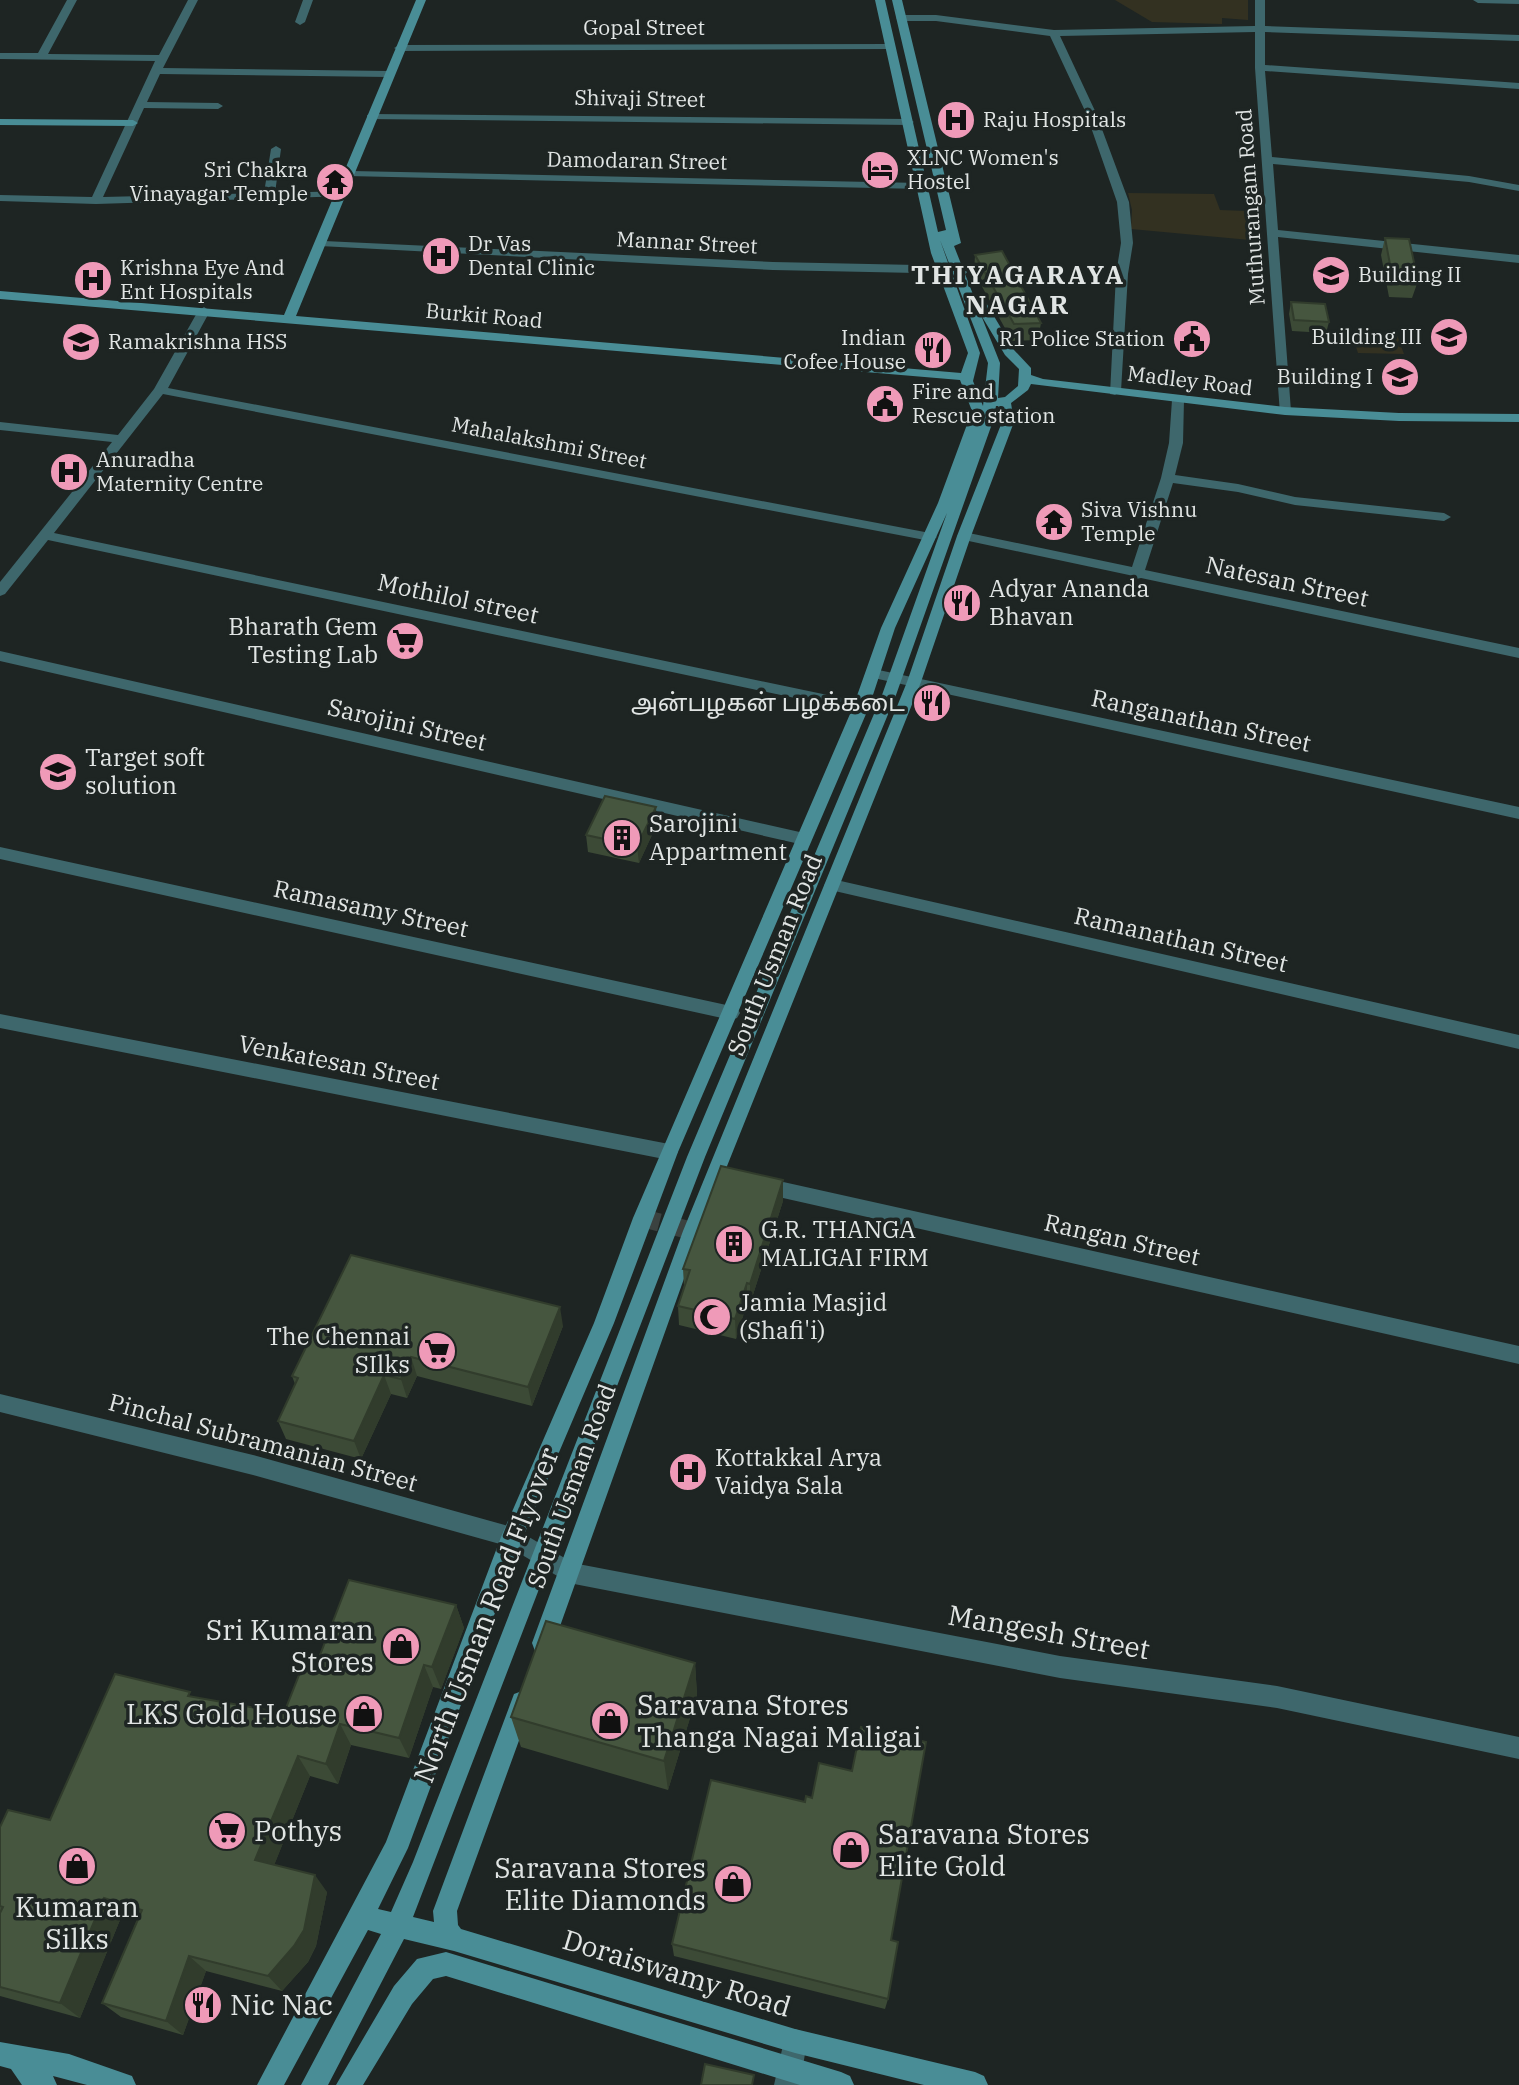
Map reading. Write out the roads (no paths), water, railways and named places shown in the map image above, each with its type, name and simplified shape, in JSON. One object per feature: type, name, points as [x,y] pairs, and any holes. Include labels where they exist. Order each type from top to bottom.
[{"type":"main road","points":[[289,318],[324,244],[388,74],[421,0]]},
{"type":"main road","points":[[880,0],[921,186],[944,271],[974,353],[964,377],[966,386],[977,399],[990,403],[1004,402],[1024,387],[1026,377],[1022,363],[1009,352],[957,253],[901,18],[894,0]]},
{"type":"main road","name":"North Usman Road Flyover","points":[[314,2085],[372,1982],[415,1885],[453,1780],[488,1696],[695,1157],[900,664],[987,421],[994,385],[994,363],[944,237],[894,0]]},
{"type":"main road","points":[[0,122],[133,123]]},
{"type":"main road","name":"Burkit Road","points":[[0,295],[964,377]]},
{"type":"main road","points":[[974,353],[1009,352]]},
{"type":"main road","name":"Madley Road","points":[[1026,377],[1040,383],[1285,411],[1399,417],[1519,418]]},
{"type":"main road","name":"South Usman Road","points":[[270,2085],[362,1917],[396,1848],[512,1537],[604,1323],[669,1153],[861,708],[888,628],[930,537],[978,411],[977,399]]},
{"type":"main road","points":[[849,791],[868,780],[982,465],[998,426],[1008,422],[1004,402]]},
{"type":"main road","name":"South Usman Road","points":[[454,1939],[446,1930],[445,1911],[569,1573],[728,1178],[832,885],[914,682],[964,536],[1008,422]]},
{"type":"main road","points":[[680,1198],[674,1168],[793,885],[789,875]]},
{"type":"main road","name":"Doraiswamy Road","points":[[362,1917],[454,1939],[795,2041],[975,2085]]},
{"type":"main road","points":[[349,2085],[403,1994],[426,1968],[446,1964],[788,2078],[841,2085]]},
{"type":"main road","points":[[9,2057],[44,2085]]},
{"type":"main road","points":[[9,2057],[69,2066],[123,2085]]},
{"type":"street","points":[[42,56],[72,0]]},
{"type":"street","points":[[96,201],[162,58],[193,0]]},
{"type":"street","points":[[300,22],[308,0]]},
{"type":"street","name":"Muthurangam Road","points":[[1260,0],[1260,68],[1285,411]]},
{"type":"street","points":[[1478,0],[1519,1]]},
{"type":"street","points":[[901,18],[936,18],[1055,33],[1258,29],[1519,38]]},
{"type":"street","points":[[1055,33],[1091,113],[1124,202],[1127,243],[1122,274],[1115,391]]},
{"type":"street","name":"Gopal Street","points":[[399,48],[889,46]]},
{"type":"street","points":[[0,56],[162,58]]},
{"type":"street","points":[[1260,68],[1519,86]]},
{"type":"street","points":[[158,71],[388,74]]},
{"type":"street","points":[[142,105],[218,106]]},
{"type":"street","name":"Shivaji Street","points":[[371,117],[909,122]]},
{"type":"street","points":[[269,196],[276,149]]},
{"type":"street","points":[[1268,160],[1469,179],[1519,188]]},
{"type":"street","name":"Damodaran Street","points":[[352,174],[921,186]]},
{"type":"street","points":[[0,198],[96,201],[344,194]]},
{"type":"street","points":[[1272,233],[1519,259]]},
{"type":"street","name":"Mannar Street","points":[[324,244],[554,256],[965,270]]},
{"type":"street","points":[[0,591],[160,390],[204,311]]},
{"type":"street","name":"Mahalakshmi Street","points":[[160,390],[930,537]]},
{"type":"street","points":[[1136,575],[1168,478],[1176,443],[1178,400]]},
{"type":"street","points":[[0,426],[121,439]]},
{"type":"street","points":[[1168,478],[1238,488],[1295,501],[1444,517]]},
{"type":"street","name":"Mothilol street","points":[[45,536],[861,708]]},
{"type":"street","name":"Natesan Street","points":[[964,536],[1136,575],[1519,653]]},
{"type":"street","name":"Sarojini Street","points":[[0,656],[804,839]]},
{"type":"street","name":"Ranganathan Street","points":[[874,674],[1519,813]]},
{"type":"street","name":"Ramasamy Street","points":[[0,853],[731,1013]]},
{"type":"street","name":"Ramanathan Street","points":[[832,885],[1519,1042]]},
{"type":"street","name":"Venkatesan Street","points":[[0,1021],[669,1153]]},
{"type":"street","name":"Rangan Street","points":[[728,1178],[1519,1355]]},
{"type":"street","name":"Pinchal Subramanian Street","points":[[0,1403],[253,1465],[512,1537],[569,1573]]},
{"type":"street","name":"Mangesh Street","points":[[569,1573],[1060,1667],[1277,1697],[1519,1748]]},
{"type":"street","points":[[788,2078],[795,2041]]},
{"type":"tunnel","points":[[642,1218],[692,1231]]},
{"type":"place","name":"Raju Hospitals","points":[[956,120]]},
{"type":"place","name":"XLNC Women's Hostel","points":[[880,170]]},
{"type":"place","name":"Sri Chakra Vinayagar Temple","points":[[335,182]]},
{"type":"place","name":"Dr Vas Dental Clinic","points":[[441,256]]},
{"type":"place","name":"Building II","points":[[1331,275]]},
{"type":"place","name":"Krishna Eye And Ent Hospitals","points":[[93,280]]},
{"type":"place","name":"Building III","points":[[1449,337]]},
{"type":"place","name":"R1 Police Station","points":[[1192,339]]},
{"type":"place","name":"Ramakrishna HSS","points":[[81,342]]},
{"type":"place","name":"Indian Cofee House","points":[[933,350]]},
{"type":"place","name":"Building I","points":[[1400,377]]},
{"type":"place","name":"Fire and Rescue station","points":[[885,404]]},
{"type":"place","name":"Anuradha Maternity Centre","points":[[69,472]]},
{"type":"place","name":"Siva Vishnu Temple","points":[[1054,522]]},
{"type":"place","name":"Adyar Ananda Bhavan","points":[[962,603]]},
{"type":"place","name":"Bharath Gem Testing Lab","points":[[405,641]]},
{"type":"place","name":"அன்பழகன் பழக்கடை","points":[[932,703]]},
{"type":"place","name":"Target soft solution","points":[[58,772]]},
{"type":"place","name":"Sarojini Appartment","points":[[622,838]]},
{"type":"place","name":"G.R. THANGA MALIGAI FIRM","points":[[734,1244]]},
{"type":"place","name":"Jamia Masjid (Shafi'i)","points":[[712,1317]]},
{"type":"place","name":"The Chennai SIlks","points":[[437,1351]]},
{"type":"place","name":"Kottakkal Arya Vaidya Sala","points":[[688,1472]]},
{"type":"place","name":"Sri Kumaran Stores","points":[[401,1646]]},
{"type":"place","name":"LKS Gold House","points":[[364,1714]]},
{"type":"place","name":"Saravana Stores Thanga Nagai Maligai","points":[[610,1721]]},
{"type":"place","name":"Pothys","points":[[227,1831]]},
{"type":"place","name":"Saravana Stores Elite Gold","points":[[851,1850]]},
{"type":"place","name":"Kumaran Silks","points":[[77,1866]]},
{"type":"place","name":"Saravana Stores Elite Diamonds","points":[[733,1884]]},
{"type":"place","name":"Nic Nac","points":[[203,2005]]},
{"type":"district","name":"THIYAGARAYA NAGAR","points":[[1018,290]]}]
